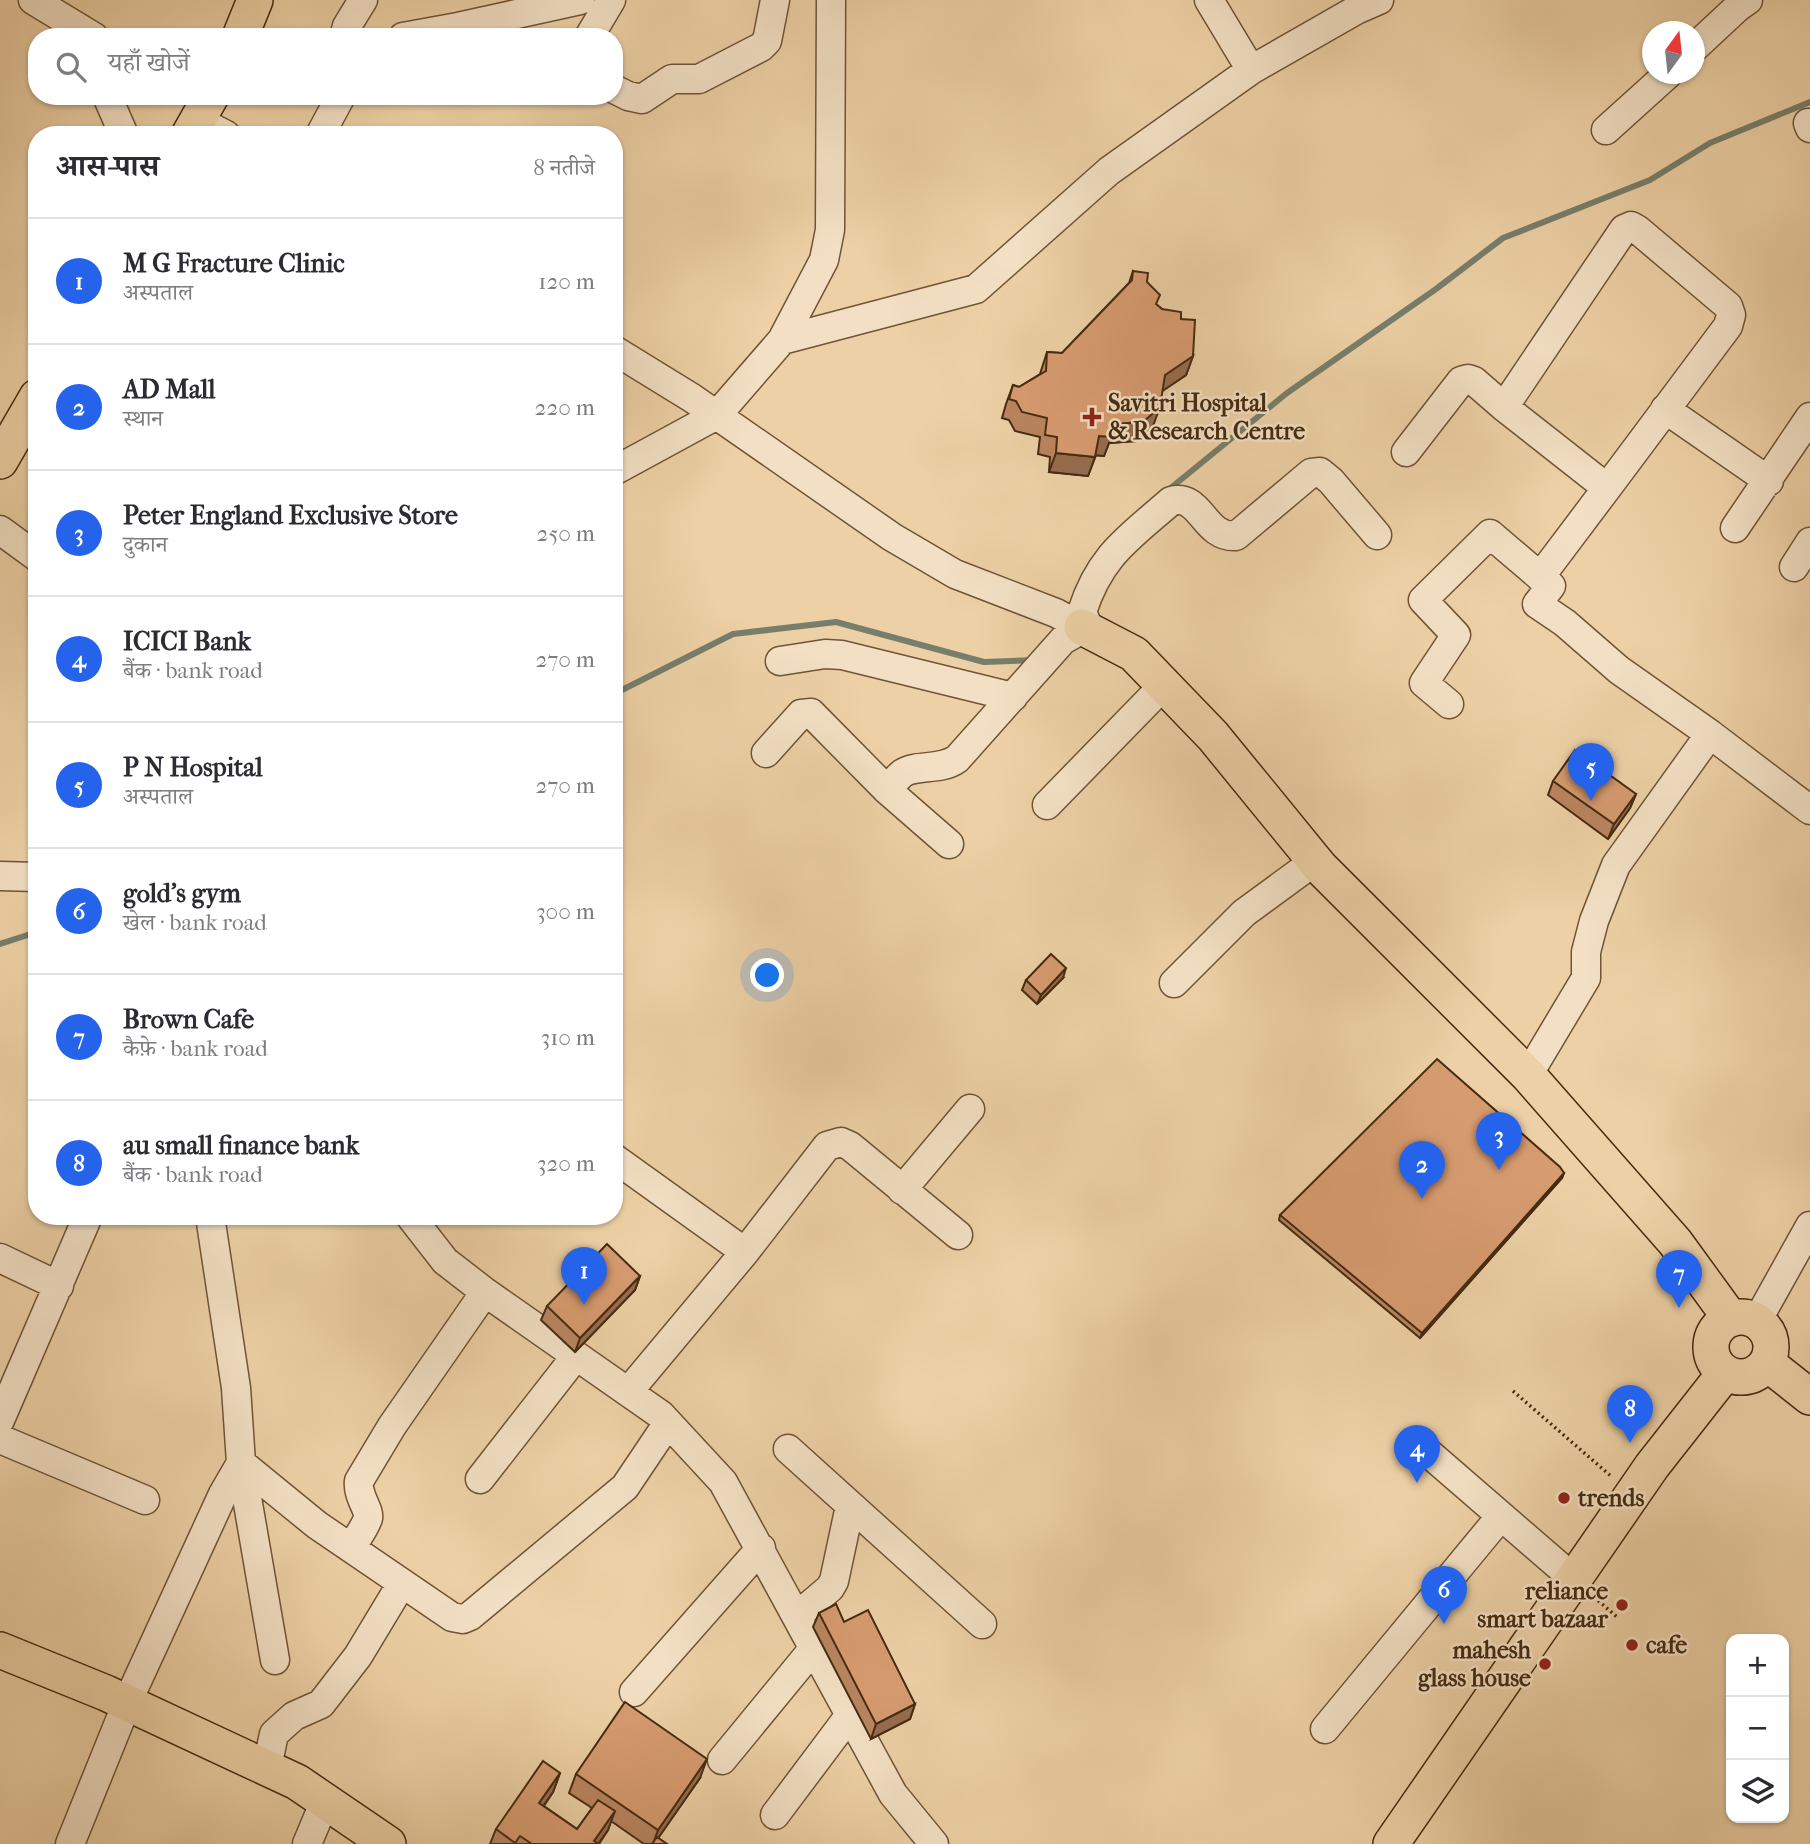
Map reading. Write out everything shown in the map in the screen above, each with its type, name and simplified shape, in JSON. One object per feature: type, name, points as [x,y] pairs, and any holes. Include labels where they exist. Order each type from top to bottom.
[{"type":"main road","points":[[244,28],[255,0]]},
{"type":"main road","points":[[0,461],[24,418]]},
{"type":"main road","points":[[1081,626],[1134,654],[1213,736],[1315,861],[1528,1075],[1744,1320]]},
{"type":"main road","points":[[1744,1320],[1764,1327],[1771,1345],[1767,1363],[1753,1375],[1744,1377],[1725,1373],[1713,1359],[1711,1340],[1721,1324],[1744,1320]]},
{"type":"main road","points":[[1767,1363],[1810,1397]]},
{"type":"main road","points":[[1391,1844],[1651,1466],[1725,1373]]},
{"type":"main road","points":[[0,1650],[127,1703],[267,1767],[297,1782],[388,1844]]},
{"type":"street","points":[[33,0],[70,28]]},
{"type":"street","points":[[346,28],[363,0]]},
{"type":"street","points":[[432,28],[487,11],[580,0]]},
{"type":"street","points":[[594,28],[611,0]]},
{"type":"street","points":[[623,94],[642,99],[671,79],[699,79],[761,47],[767,41],[775,0]]},
{"type":"street","points":[[623,466],[717,415],[782,341],[824,260],[830,230],[831,0]]},
{"type":"street","points":[[1209,0],[1251,70]]},
{"type":"street","points":[[1705,39],[1748,0]]},
{"type":"street","points":[[782,341],[976,289],[1109,171],[1251,70],[1374,1]]},
{"type":"street","points":[[1606,130],[1657,84]]},
{"type":"street","points":[[111,105],[120,126]]},
{"type":"street","points":[[325,126],[336,105]]},
{"type":"street","points":[[1504,407],[1624,229],[1632,226],[1728,306],[1731,315],[1728,326],[1540,577]]},
{"type":"street","points":[[623,356],[717,415],[913,549],[956,574],[1056,613],[1081,626]]},
{"type":"street","points":[[1406,452],[1461,381],[1468,379],[1474,381],[1607,488]]},
{"type":"street","points":[[1665,409],[1769,481]]},
{"type":"street","points":[[1735,528],[1810,416]]},
{"type":"street","points":[[887,790],[907,771],[942,767],[957,759],[1063,640],[1081,626],[1082,612],[1100,569],[1115,550],[1171,501],[1188,501],[1218,533],[1226,537],[1236,536],[1311,473],[1320,472],[1331,481],[1377,535]]},
{"type":"street","points":[[0,530],[28,550]]},
{"type":"street","points":[[1449,704],[1424,682],[1456,635],[1423,600],[1490,534],[1551,586],[1537,604],[1565,623],[1619,670],[1710,734],[1810,810]]},
{"type":"street","points":[[1794,567],[1810,542]]},
{"type":"street","points":[[780,661],[825,654],[842,655],[1013,697]]},
{"type":"street","points":[[1047,805],[1164,685]]},
{"type":"street","points":[[766,753],[801,714],[811,713],[887,790],[949,844]]},
{"type":"street","points":[[1528,1075],[1586,978],[1586,952],[1591,931],[1616,866],[1710,734]]},
{"type":"street","points":[[1174,983],[1244,913],[1315,861]]},
{"type":"street","points":[[0,876],[28,877]]},
{"type":"street","points":[[902,1190],[970,1109]]},
{"type":"street","points":[[628,1392],[745,1252],[827,1146],[841,1142],[850,1146],[958,1235]]},
{"type":"street","points":[[623,1164],[745,1252]]},
{"type":"street","points":[[0,1420],[84,1225]]},
{"type":"street","points":[[211,1225],[236,1388],[241,1463],[275,1660]]},
{"type":"street","points":[[417,1225],[445,1261],[668,1423],[723,1482],[893,1794],[934,1844]]},
{"type":"street","points":[[1744,1320],[1810,1226]]},
{"type":"street","points":[[0,1258],[59,1286]]},
{"type":"street","points":[[351,1548],[369,1517],[358,1491],[359,1481],[392,1426],[485,1292]]},
{"type":"street","points":[[480,1479],[576,1356]]},
{"type":"street","points":[[241,1463],[317,1525],[452,1617],[463,1619],[625,1487],[668,1423]]},
{"type":"street","points":[[0,1439],[145,1500]]},
{"type":"street","points":[[1417,1443],[1574,1579]]},
{"type":"street","points":[[788,1449],[982,1624]]},
{"type":"street","points":[[70,1844],[127,1703],[223,1494],[241,1463]]},
{"type":"street","points":[[797,1616],[830,1588],[834,1581],[850,1506]]},
{"type":"street","points":[[1325,1729],[1501,1516]]},
{"type":"street","points":[[634,1692],[761,1548]]},
{"type":"street","points":[[267,1767],[274,1734],[294,1717],[321,1704],[358,1656],[402,1583]]},
{"type":"street","points":[[722,1760],[814,1648]]},
{"type":"street","points":[[775,1815],[850,1715]]},
{"type":"street","points":[[307,1844],[325,1801]]},
{"type":"path","points":[[1513,1391],[1614,1478]]},
{"type":"building","points":[[1133,271],[1148,273],[1147,282],[1160,295],[1156,304],[1162,309],[1181,312],[1181,319],[1195,320],[1193,356],[1165,375],[1160,407],[1143,422],[1114,424],[1111,437],[1099,436],[1095,457],[1056,453],[1057,437],[1045,435],[1047,418],[1022,412],[1016,401],[1009,399],[1013,385],[1019,387],[1046,371],[1047,352],[1062,353],[1132,280]]},
{"type":"building","points":[[1575,750],[1636,794],[1614,824],[1553,781]]},
{"type":"building","points":[[1051,954],[1066,968],[1041,995],[1026,980]]},
{"type":"building","points":[[1437,1059],[1564,1173],[1422,1333],[1280,1215]]},
{"type":"building","points":[[607,1244],[640,1276],[580,1338],[547,1306]]},
{"type":"building","points":[[836,1604],[844,1622],[868,1610],[915,1704],[876,1724],[819,1613]]},
{"type":"building","points":[[625,1702],[707,1759],[658,1830],[576,1774]]},
{"type":"building","points":[[543,1761],[560,1773],[539,1803],[577,1829],[598,1800],[615,1811],[594,1841],[599,1844],[532,1844],[520,1836],[515,1843],[496,1829]]},
{"type":"building","points":[[657,1837],[667,1844],[652,1844]]},
{"type":"waterway","points":[[1167,491],[1287,393],[1436,289],[1503,238],[1650,180],[1710,143],[1810,102]]},
{"type":"waterway","points":[[623,689],[733,634],[836,622],[984,662],[1034,660]]},
{"type":"waterway","points":[[0,944],[28,935]]},
{"type":"place","name":"Savitri Hospital & Research Centre","points":[[1092,417]]},
{"type":"place","name":"P N Hospital","points":[[1591,801]]},
{"type":"place","name":"Peter England Exclusive Store","points":[[1499,1170]]},
{"type":"place","name":"AD Mall","points":[[1422,1199]]},
{"type":"place","name":"M G Fracture Clinic","points":[[584,1305]]},
{"type":"place","name":"Brown Cafe","points":[[1679,1308]]},
{"type":"place","name":"au small finance bank","points":[[1630,1443]]},
{"type":"place","name":"ICICI Bank","points":[[1417,1483]]},
{"type":"place","name":"trends","points":[[1564,1498]]},
{"type":"place","name":"reliance smart bazaar","points":[[1622,1605]]},
{"type":"place","name":"gold's gym","points":[[1444,1624]]},
{"type":"place","name":"cafe","points":[[1632,1645]]},
{"type":"place","name":"mahesh glass house","points":[[1545,1664]]}]
